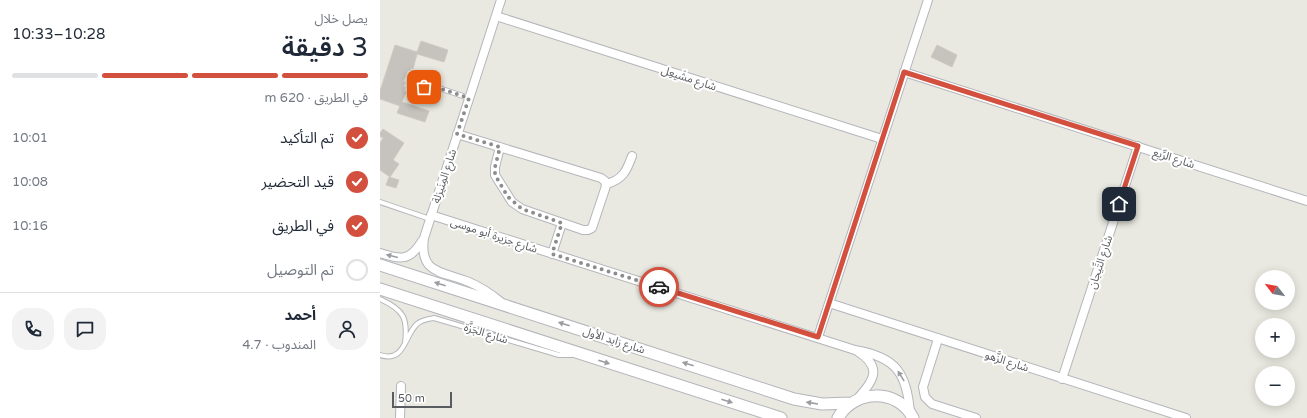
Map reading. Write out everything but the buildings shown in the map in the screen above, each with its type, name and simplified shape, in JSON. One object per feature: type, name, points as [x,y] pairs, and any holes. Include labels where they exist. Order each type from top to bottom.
[{"type":"main road","name":"شارع زايد الأول","points":[[380,265],[794,399],[822,404],[854,402],[869,396],[883,396],[901,403],[912,416]]},
{"type":"main road","points":[[380,289],[781,418]]},
{"type":"main road","points":[[838,418],[854,402]]},
{"type":"street","name":"شارع المِنَيزلة","points":[[380,253],[396,258],[405,257],[416,250],[424,238],[501,0]]},
{"type":"street","points":[[818,337],[928,0]]},
{"type":"street","name":"شارع مشَيعِل","points":[[496,16],[882,139]]},
{"type":"street","name":"شارع الرِّيع","points":[[904,72],[1307,201]]},
{"type":"street","points":[[457,134],[601,178],[606,184]]},
{"type":"street","name":"شارع التِّيجان","points":[[1062,379],[1138,146]]},
{"type":"street","points":[[500,147],[495,167],[495,175],[508,197],[522,209],[562,223],[583,230],[592,228],[606,184]]},
{"type":"street","points":[[606,184],[623,175],[632,156]]},
{"type":"street","name":"شارع جزيرة أبو موسى","points":[[431,217],[818,337],[855,350],[880,356],[896,368],[907,387],[912,416]]},
{"type":"street","points":[[552,254],[562,223]]},
{"type":"street","name":"شارع المِنَيزلة","points":[[424,238],[423,256],[430,267],[438,272],[472,284],[490,294],[503,304]]},
{"type":"street","name":"شارع الزَّهو","points":[[829,303],[1186,418]]},
{"type":"street","points":[[938,339],[923,387],[925,397],[932,404],[976,418]]},
{"type":"street","name":"شارع جزيرة أبو موسى","points":[[854,402],[866,389],[874,373],[874,367],[870,361],[855,350]]},
{"type":"street","points":[[400,418],[401,386]]},
{"type":"lane","points":[[426,84],[469,98]]},
{"type":"lane","name":"شارع جزيرة أبو موسى","points":[[380,202],[431,217]]},
{"type":"lane","points":[[380,299],[395,308],[405,318],[406,328],[404,345]]},
{"type":"lane","name":"شارع الجَزَّة","points":[[380,355],[394,355],[400,351],[416,325],[421,321],[434,318],[559,355],[570,356],[579,354]]},
{"type":"way so far","points":[[424,87],[426,84],[469,98],[457,134],[500,147],[495,167],[495,175],[512,202],[522,209],[562,223],[552,254],[659,287]]},
{"type":"route","points":[[659,287],[818,337],[904,72],[1138,146],[1119,204]]}]
